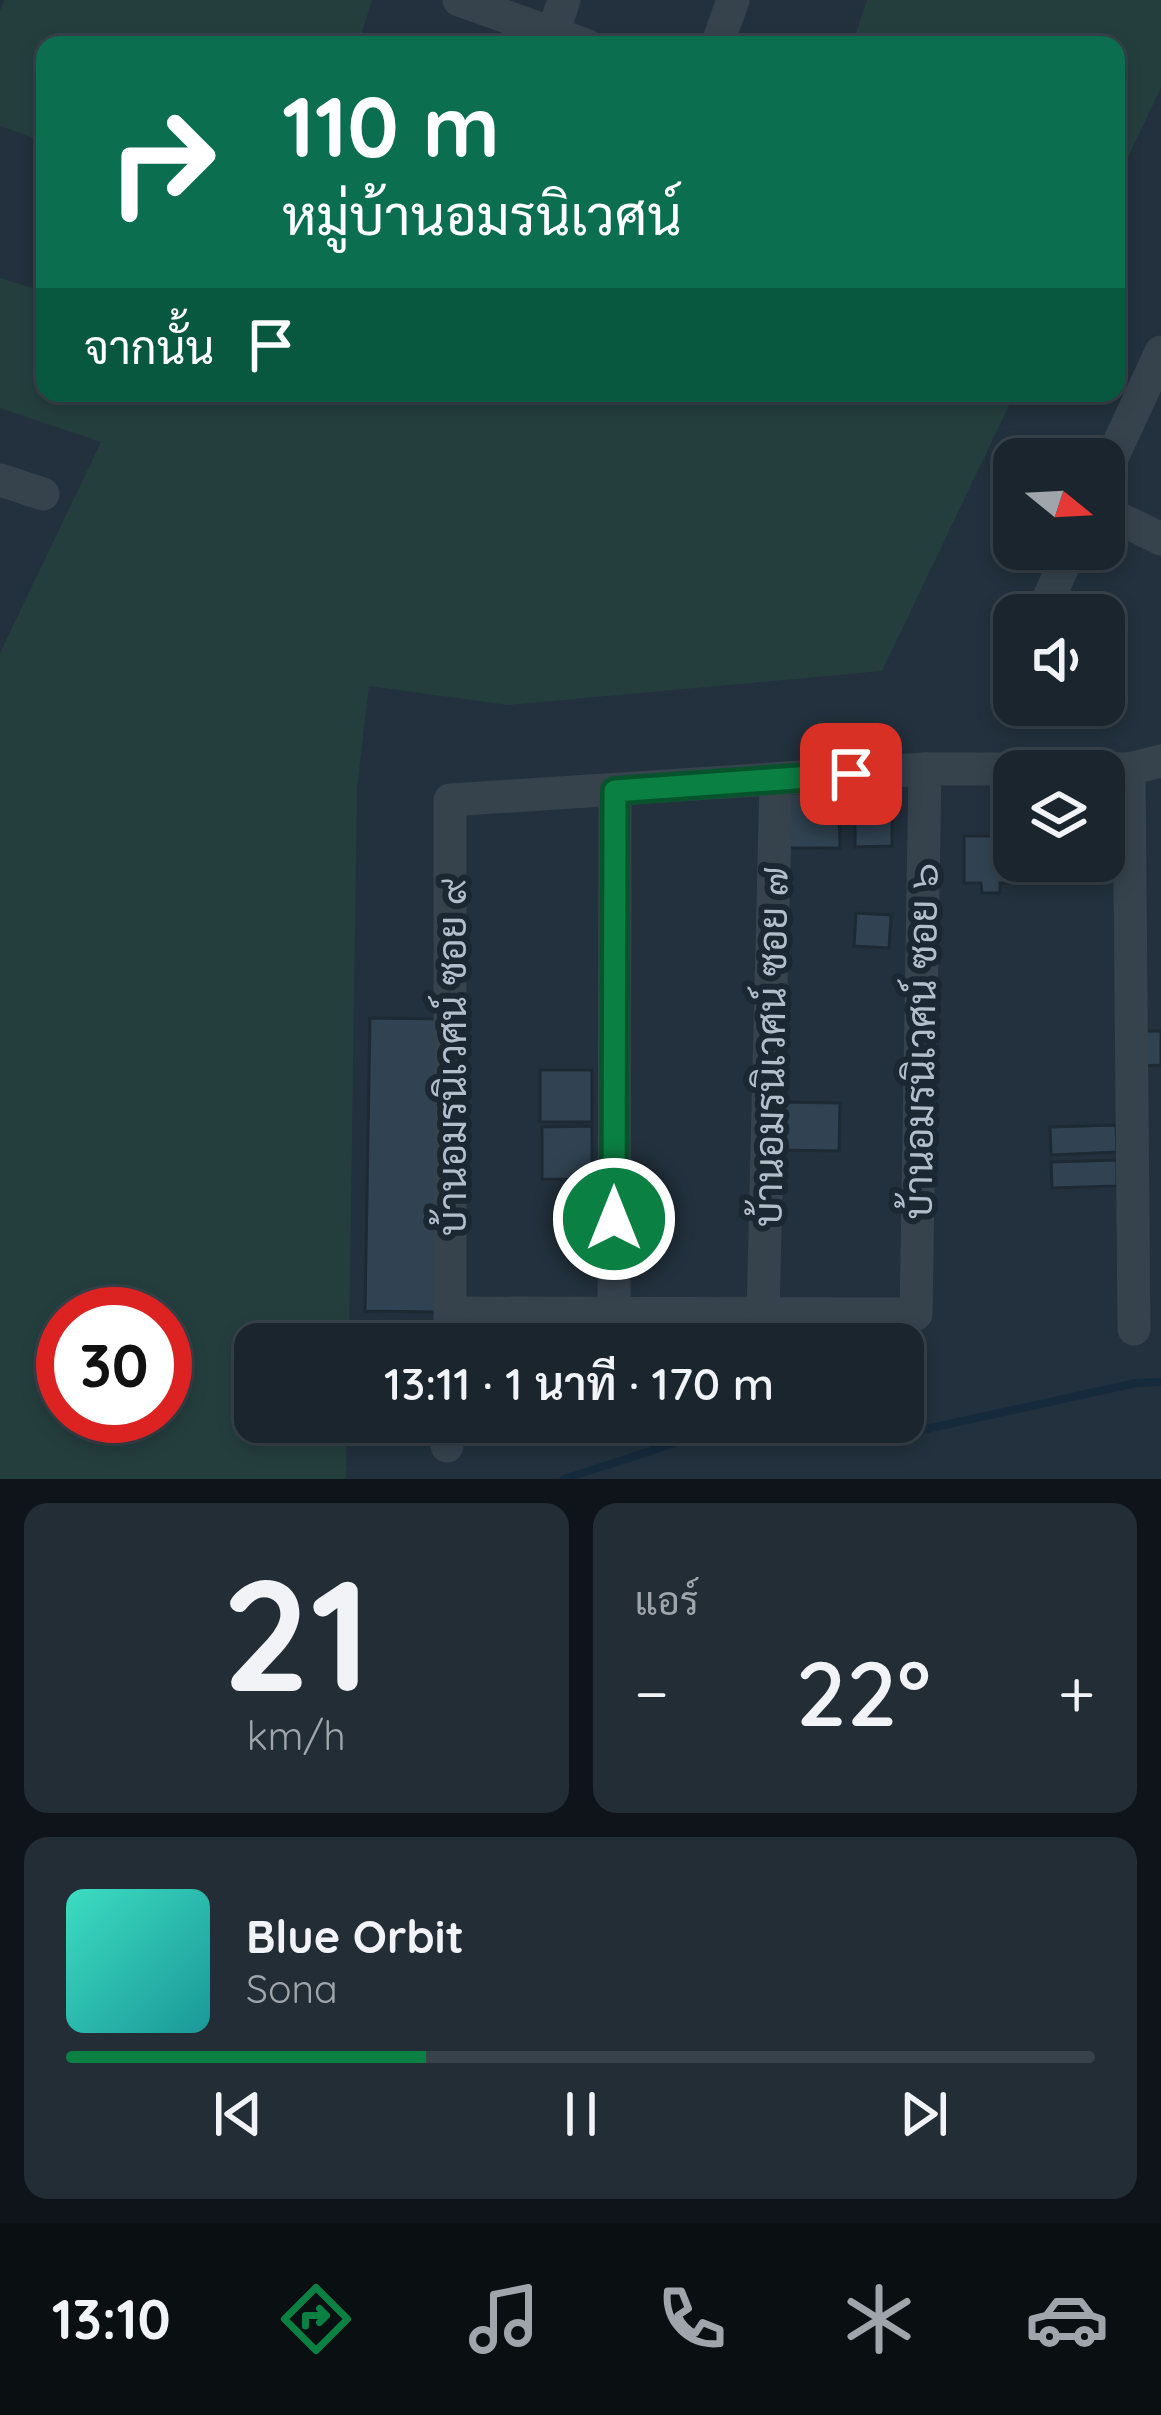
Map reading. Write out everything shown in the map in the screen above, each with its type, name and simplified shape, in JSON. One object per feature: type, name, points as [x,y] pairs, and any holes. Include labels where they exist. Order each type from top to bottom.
[{"type":"street","points":[[459,0],[561,36]]},
{"type":"street","points":[[553,33],[564,0]]},
{"type":"street","points":[[720,36],[733,0]]},
{"type":"street","points":[[1122,438],[1159,360]]},
{"type":"street","points":[[0,480],[43,494]]},
{"type":"street","points":[[1125,521],[1161,539]]},
{"type":"street","points":[[614,1323],[615,791],[925,769],[1145,765],[1147,1271],[1134,1329]]},
{"type":"street","name":"บ้านอมรนิเวศน์ ซอย ๖","points":[[763,1314],[916,1314],[925,769]]},
{"type":"street","name":"บ้านอมรนิเวศน์ ซอย ๗","points":[[763,1314],[776,779]]},
{"type":"street","name":"บ้านอมรนิเวศน์ ซอย ๙","points":[[451,1323],[450,800],[615,791]]},
{"type":"street","points":[[674,1323],[763,1314]]},
{"type":"green space","points":[[4,0],[372,0],[361,36],[36,36],[36,139],[0,126],[0,11]]},
{"type":"green space","points":[[867,0],[1161,0],[1161,88],[1125,163],[1125,36],[855,36]]},
{"type":"green space","points":[[0,278],[36,289],[36,402],[1011,402],[882,671],[508,705],[369,686],[357,788],[349,1323],[234,1323],[234,1443],[347,1443],[346,1479],[0,1479],[0,653],[101,442],[0,408]]},
{"type":"building","points":[[839,792],[840,848],[782,848],[782,793]]},
{"type":"building","points":[[855,817],[892,817],[892,846],[855,847]]},
{"type":"building","points":[[964,836],[993,836],[993,882],[1008,883],[1000,883],[1000,893],[982,893],[981,883],[964,883]]},
{"type":"building","points":[[856,913],[891,915],[889,948],[854,946]]},
{"type":"building","points":[[370,1018],[442,1019],[437,1312],[365,1311]]},
{"type":"building","points":[[1142,1031],[1161,1031],[1161,1065],[1143,1066]]},
{"type":"building","points":[[540,1070],[592,1070],[592,1122],[540,1122]]},
{"type":"building","points":[[778,1102],[840,1103],[839,1151],[777,1150]]},
{"type":"building","points":[[1116,1125],[1117,1152],[1051,1155],[1050,1127]]},
{"type":"building","points":[[592,1126],[592,1180],[542,1179],[542,1127]]},
{"type":"building","points":[[1117,1160],[1117,1186],[1052,1188],[1051,1162]]},
{"type":"waterway","points":[[564,1479],[736,1423],[917,1431],[1136,1383],[1161,1382]]},
{"type":"route","points":[[614,1219],[615,791],[851,774]]}]
